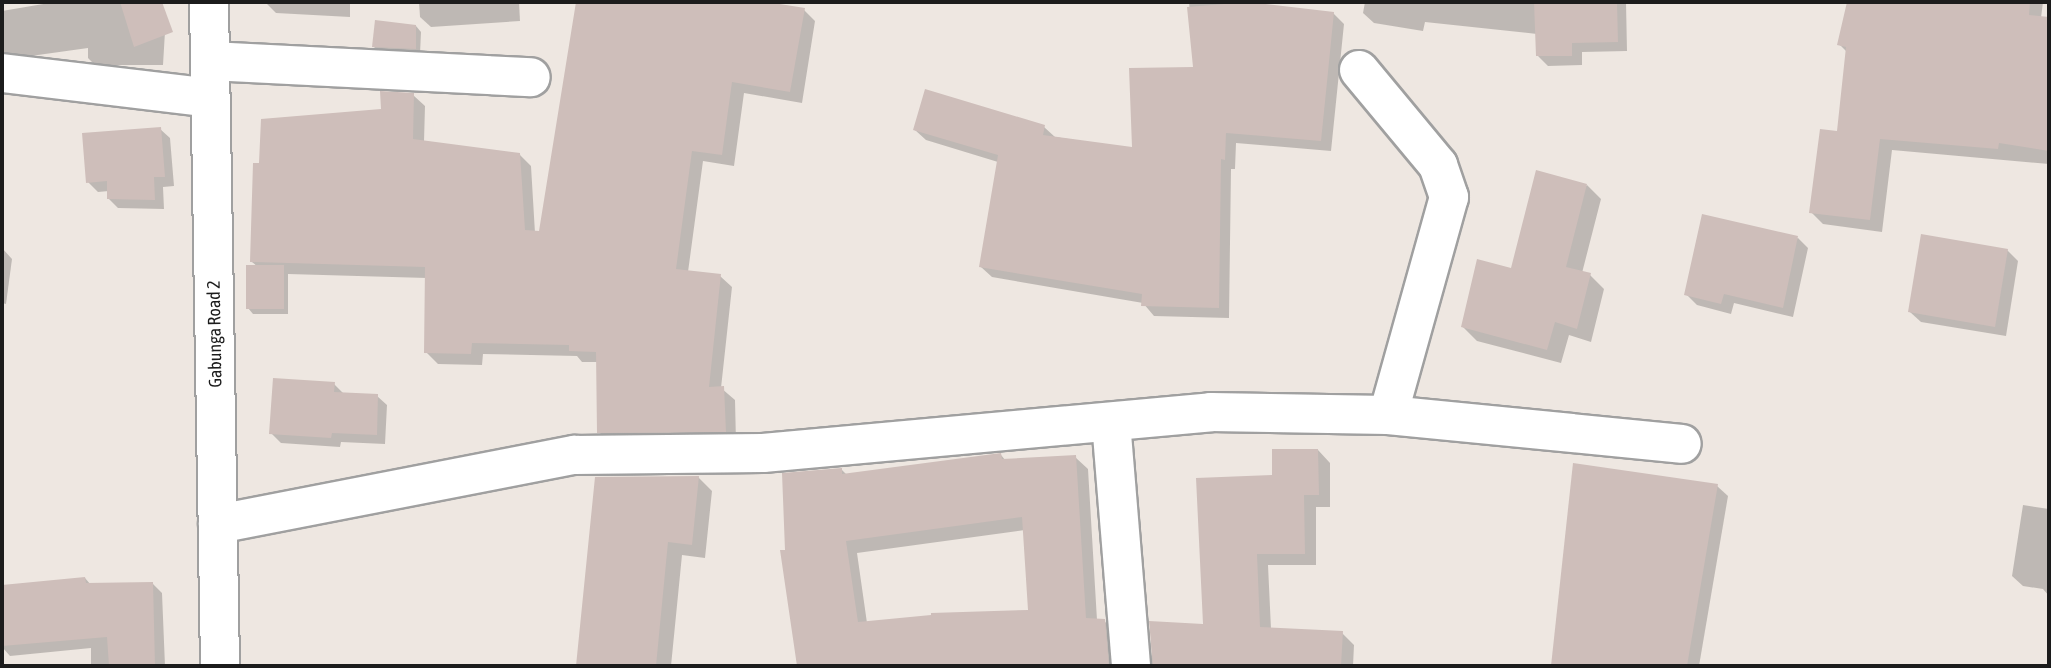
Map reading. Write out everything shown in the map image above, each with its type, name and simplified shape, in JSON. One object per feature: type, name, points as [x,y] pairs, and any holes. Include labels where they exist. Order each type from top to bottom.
[{"type":"street","name":"Gabunga Road 2","points":[[209,2],[220,666]]},
{"type":"street","points":[[1359,70],[1438,165],[1449,197],[1388,415]]},
{"type":"street","points":[[2,73],[211,80],[531,77]]},
{"type":"street","points":[[218,524],[574,455],[763,453],[1211,412],[1388,415],[1682,444]]},
{"type":"street","points":[[1111,422],[1130,666]]},
{"type":"building","points":[[120,2],[162,2],[173,32],[134,47]]},
{"type":"building","points":[[576,2],[767,2],[805,8],[790,92],[732,82],[722,155],[692,151],[676,269],[721,274],[709,387],[724,386],[726,432],[597,433],[596,352],[569,351],[569,345],[472,343],[471,354],[424,353],[425,267],[250,262],[253,163],[259,163],[261,119],[381,109],[380,91],[414,93],[413,139],[520,153],[525,230],[539,231]]},
{"type":"building","points":[[1249,2],[1334,12],[1321,141],[1226,133],[1225,160],[1221,159],[1219,308],[1141,306],[1142,294],[979,267],[998,155],[913,130],[925,89],[1045,125],[1043,135],[1132,147],[1129,68],[1193,67],[1187,7]]},
{"type":"building","points":[[1534,2],[1617,2],[1618,42],[1572,43],[1572,56],[1536,56]]},
{"type":"building","points":[[1847,2],[2030,2],[2029,15],[2049,17],[2049,151],[1999,143],[1998,149],[1880,139],[1870,220],[1809,213],[1820,129],[1837,131],[1846,47],[1837,45]]},
{"type":"building","points":[[375,20],[416,25],[416,49],[372,47]]},
{"type":"building","points":[[161,127],[165,177],[154,177],[155,200],[107,199],[107,181],[86,183],[82,133]]},
{"type":"building","points":[[1536,170],[1587,184],[1566,267],[1591,273],[1577,329],[1555,322],[1547,350],[1461,327],[1477,259],[1511,268]]},
{"type":"building","points":[[1702,214],[1798,236],[1783,308],[1724,294],[1721,304],[1684,295]]},
{"type":"building","points":[[1921,234],[2008,249],[1995,327],[1908,312]]},
{"type":"building","points":[[246,265],[284,265],[284,309],[246,309]]},
{"type":"building","points":[[273,378],[335,382],[334,392],[378,394],[377,435],[332,433],[331,438],[269,434]]},
{"type":"building","points":[[1272,449],[1318,449],[1319,495],[1304,495],[1305,554],[1257,554],[1260,627],[1343,631],[1341,666],[1153,666],[1149,621],[1203,624],[1196,478],[1272,475]]},
{"type":"building","points":[[1001,453],[1002,459],[1076,455],[1086,618],[1105,619],[1109,666],[797,666],[780,550],[785,550],[782,473],[842,468],[842,474]],"holes":[[[1022,517],[1028,610],[931,613],[858,622],[846,541]]]},
{"type":"building","points":[[1573,463],[1718,484],[1687,666],[1551,666]]},
{"type":"building","points":[[699,476],[692,545],[668,542],[656,666],[576,666],[595,477]]},
{"type":"building","points":[[85,577],[86,583],[153,582],[155,666],[109,666],[107,637],[2,646],[2,585]]}]
